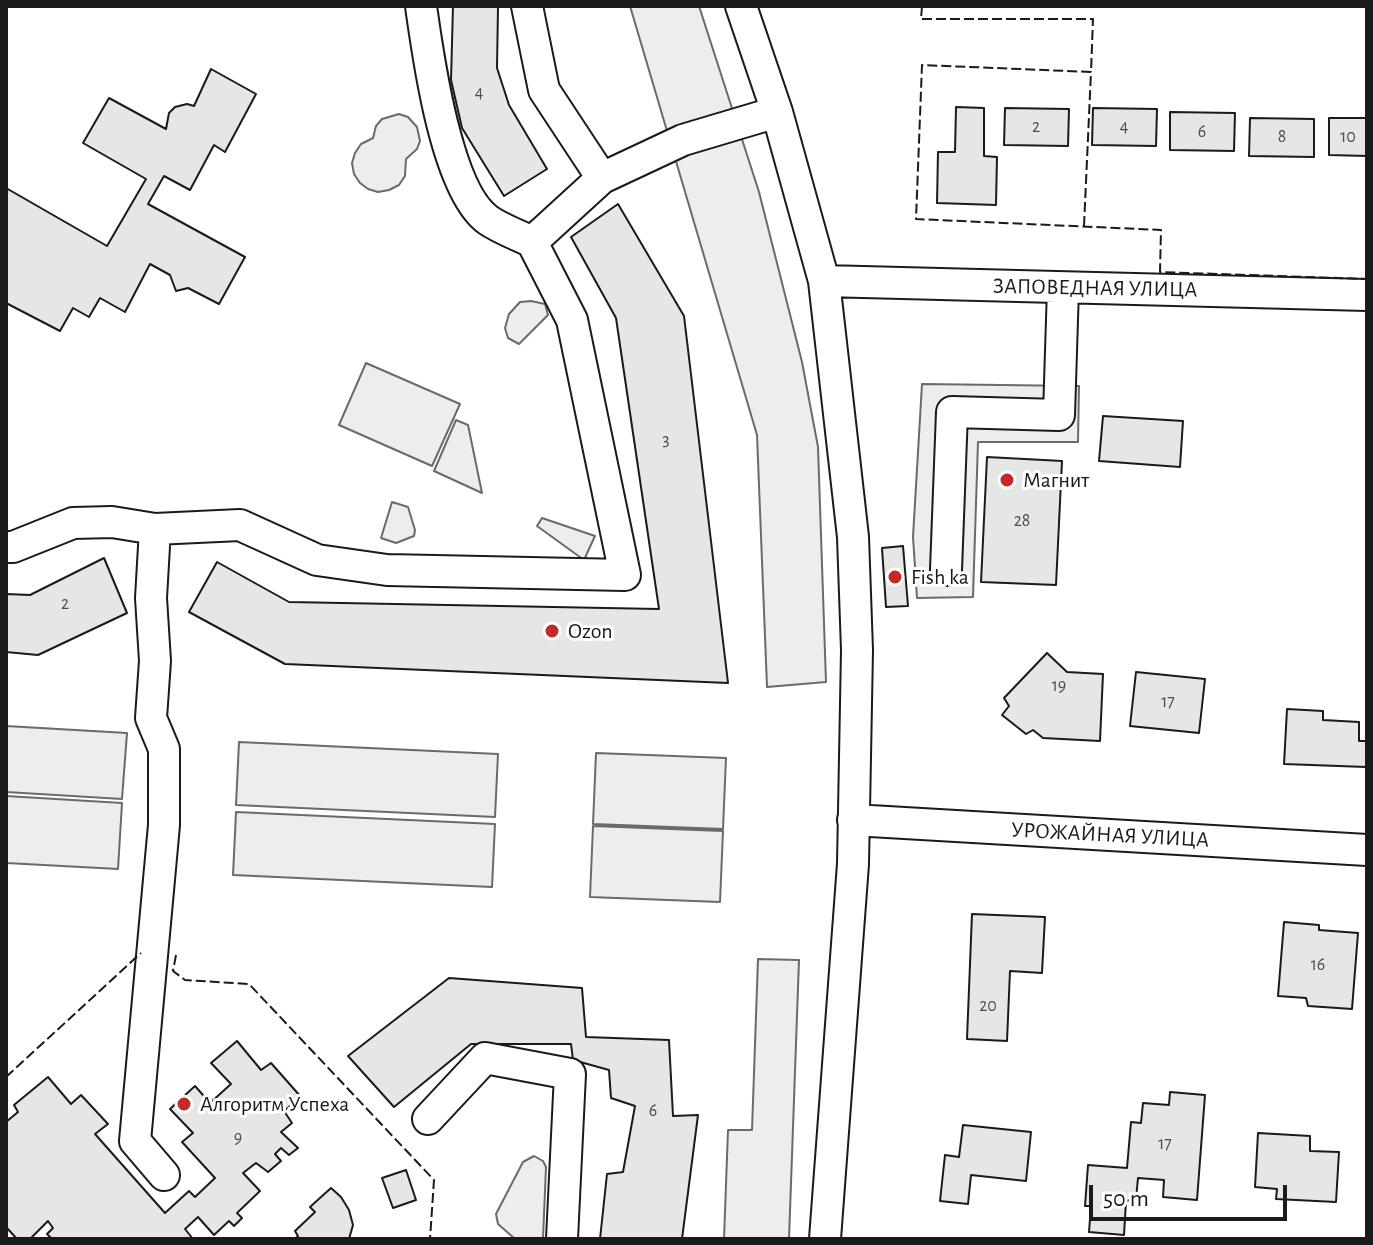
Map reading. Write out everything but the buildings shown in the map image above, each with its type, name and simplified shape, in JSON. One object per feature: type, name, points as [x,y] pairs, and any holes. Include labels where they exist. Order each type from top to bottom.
[{"type":"street","points":[[6,547],[73,523],[112,522],[155,529],[240,525],[317,560],[387,570],[625,575],[572,320],[532,242],[488,220],[479,211],[459,177],[431,79],[421,6]]},
{"type":"street","points":[[527,6],[544,90],[602,178]]},
{"type":"street","points":[[741,6],[777,112],[824,281],[853,537],[857,650],[853,864],[825,1239]]},
{"type":"street","points":[[532,242],[602,178],[683,140],[777,112]]},
{"type":"street","name":"ЗАПОВЕДНАЯ УЛИЦА","points":[[824,281],[1367,295]]},
{"type":"street","points":[[946,570],[952,412],[1059,415],[1063,288]]},
{"type":"street","points":[[155,529],[151,598],[155,661],[151,718],[164,749],[164,825],[135,1141],[164,1175]]},
{"type":"street","name":"УРОЖАЙНАЯ УЛИЦА","points":[[853,820],[1367,850]]},
{"type":"street","points":[[428,1119],[485,1058],[570,1074],[562,1239]]},
{"type":"shaded area","points":[[630,6],[699,6],[759,192],[802,362],[818,447],[826,682],[767,687],[757,435]]},
{"type":"shaded area","points":[[399,114],[408,117],[417,127],[420,141],[417,149],[406,159],[405,176],[399,185],[378,192],[368,189],[354,174],[352,163],[355,153],[361,144],[373,138],[376,126],[382,119]]},
{"type":"shaded area","points":[[520,302],[545,304],[548,315],[519,344],[508,338],[505,328],[509,314]]},
{"type":"shaded area","points":[[366,363],[460,404],[432,466],[339,425]]},
{"type":"shaded area","points":[[922,384],[1079,386],[1078,442],[978,442],[973,597],[917,598],[913,537]]},
{"type":"shaded area","points":[[456,420],[468,425],[482,493],[434,471]]},
{"type":"shaded area","points":[[392,502],[408,507],[415,530],[414,536],[396,543],[381,538]]},
{"type":"shaded area","points":[[542,518],[595,536],[584,560],[537,526]]},
{"type":"shaded area","points":[[6,726],[127,733],[122,799],[6,792]]},
{"type":"shaded area","points":[[239,742],[498,754],[495,817],[236,805]]},
{"type":"shaded area","points":[[596,753],[726,758],[723,829],[593,824]]},
{"type":"shaded area","points":[[6,796],[122,803],[118,869],[6,863]]},
{"type":"shaded area","points":[[236,812],[495,824],[492,887],[233,875]]},
{"type":"shaded area","points":[[593,826],[723,831],[720,902],[590,897]]},
{"type":"shaded area","points":[[758,959],[799,960],[789,1239],[724,1239],[728,1130],[752,1130]]},
{"type":"shaded area","points":[[534,1156],[546,1167],[543,1239],[515,1239],[498,1224],[496,1214],[523,1162]]},
{"type":"fence","points":[[922,6],[921,19],[1093,19],[1091,72]]},
{"type":"fence","points":[[1084,226],[1091,72],[922,65],[916,219],[1161,230],[1160,272],[1367,279]]},
{"type":"fence","points":[[6,1077],[141,953]]},
{"type":"fence","points":[[176,955],[173,971],[185,980],[249,984],[434,1180],[430,1239]]},
{"type":"place","name":"Магнит","points":[[1007,480]]},
{"type":"place","name":"Fish ka","points":[[895,577]]},
{"type":"place","name":"Ozon","points":[[552,631]]},
{"type":"place","name":"Алгоритм Успеха","points":[[184,1104]]}]
